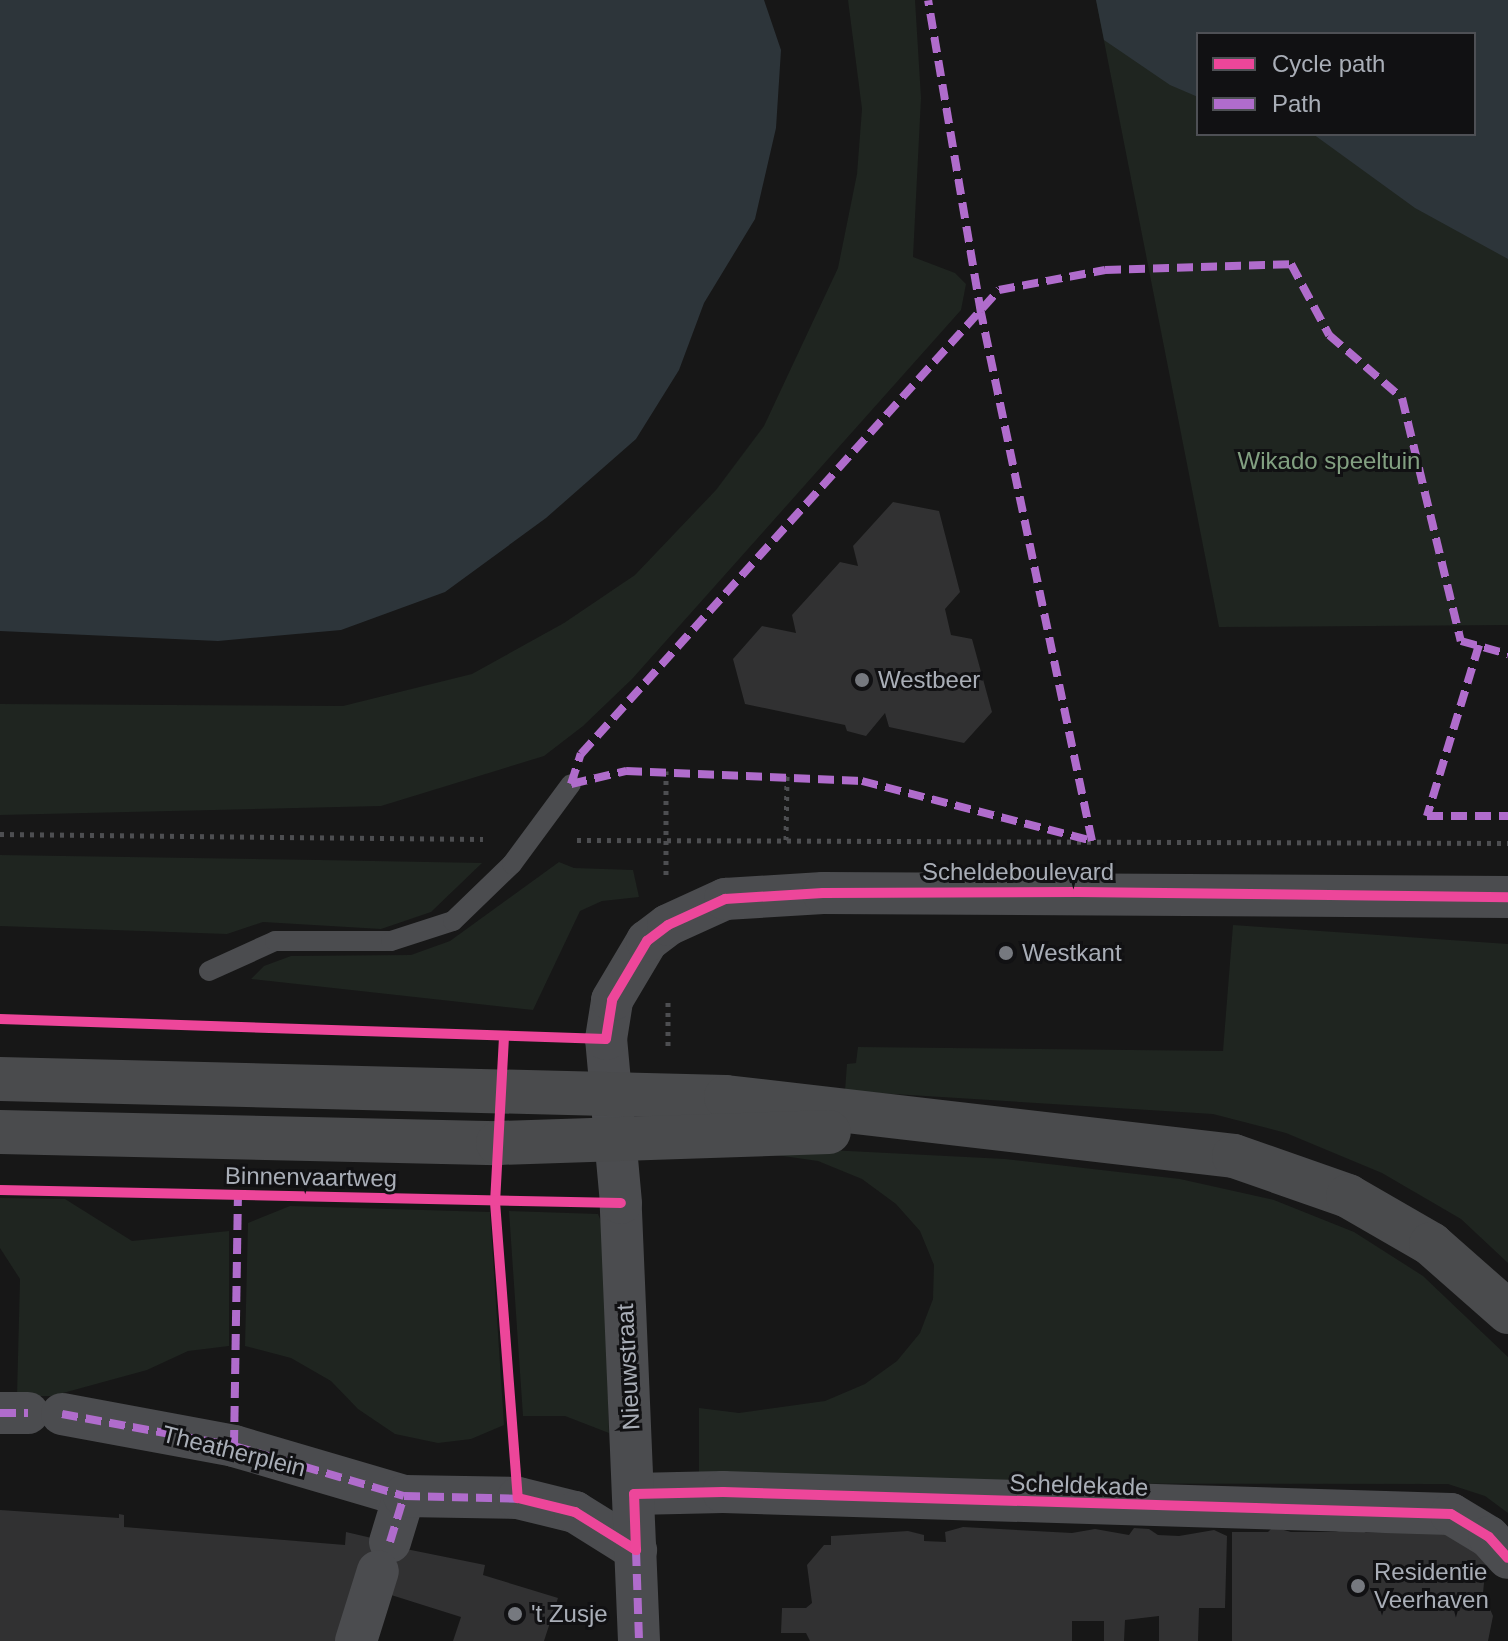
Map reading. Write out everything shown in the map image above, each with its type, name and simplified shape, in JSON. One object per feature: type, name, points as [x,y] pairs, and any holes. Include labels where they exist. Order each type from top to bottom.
[{"type":"main road","points":[[0,1079],[726,1097],[1234,1156],[1292,1172],[1348,1196],[1431,1244],[1508,1312]]},
{"type":"main road","points":[[613,1139],[971,1127]]},
{"type":"main road","name":"Binnenvaartweg","points":[[0,1132],[498,1143],[613,1139]]},
{"type":"street","name":"Scheldeboulevard","points":[[609,1093],[606,1039],[612,1000],[647,941],[668,925],[725,899],[823,893],[1046,892],[1508,897]]},
{"type":"street","name":"Nieuwstraat","points":[[609,1093],[621,1203],[639,1641]]},
{"type":"street","name":"Theatherplein","points":[[30,1413],[234,1446],[404,1496],[518,1498],[575,1512],[636,1550]]},
{"type":"street","name":"Scheldekade","points":[[634,1494],[723,1492],[1451,1514],[1489,1537],[1508,1558]]},
{"type":"street","points":[[356,1641],[404,1496]]},
{"type":"lane","points":[[209,971],[275,941],[391,941],[453,921],[512,864],[571,784]]},
{"type":"path","points":[[665,863],[666,771]]},
{"type":"path","points":[[786,840],[787,775]]},
{"type":"path","points":[[0,834],[1508,843]]},
{"type":"green space","points":[[848,0],[915,0],[921,98],[913,257],[955,273],[966,284],[961,310],[632,679],[583,726],[544,756],[381,806],[0,815],[0,704],[343,706],[472,674],[564,623],[635,575],[716,490],[764,426],[838,268],[857,174],[862,109]]},
{"type":"green space","name":"Wikado speeltuin","points":[[1096,0],[1508,0],[1508,625],[1219,627]]},
{"type":"green space","points":[[0,855],[482,863],[431,912],[381,929],[263,922],[227,934],[0,926]]},
{"type":"green space","points":[[559,862],[574,868],[633,870],[639,897],[602,901],[580,911],[533,1010],[251,979],[264,966],[291,956],[411,955],[450,941]]},
{"type":"green space","points":[[1233,925],[1508,944],[1508,1263],[1461,1219],[1382,1173],[1286,1133],[1213,1114],[845,1091],[847,1064],[856,1063],[858,1047],[1223,1051]]},
{"type":"green space","points":[[829,1150],[1005,1159],[1180,1179],[1274,1200],[1354,1232],[1423,1276],[1508,1357],[1508,1513],[1485,1496],[1448,1484],[699,1483],[699,1408],[739,1413],[825,1401],[865,1384],[897,1361],[920,1333],[933,1299],[934,1265],[920,1231],[896,1204],[862,1179],[818,1161],[769,1154]]},
{"type":"green space","points":[[0,1198],[65,1199],[132,1241],[229,1231],[229,1346],[188,1351],[147,1370],[52,1396],[17,1396],[20,1279],[0,1248]]},
{"type":"green space","points":[[290,1206],[490,1212],[504,1425],[471,1439],[438,1443],[395,1434],[358,1409],[331,1381],[291,1358],[245,1346],[248,1223]]},
{"type":"green space","points":[[509,1211],[598,1214],[603,1226],[609,1433],[565,1416],[523,1416]]},
{"type":"shaded area","points":[[0,0],[764,0],[781,50],[776,128],[755,219],[704,303],[679,370],[636,439],[546,518],[445,592],[341,630],[218,641],[0,631]]},
{"type":"shaded area","points":[[1096,0],[1508,0],[1508,259],[1415,208],[1316,136],[1476,136],[1476,32],[1196,32],[1196,96],[1170,85],[1104,40]]},
{"type":"building","points":[[893,502],[939,511],[960,592],[945,609],[951,635],[972,639],[992,712],[964,743],[889,727],[885,713],[866,736],[847,731],[845,725],[745,704],[733,659],[762,626],[796,633],[792,615],[840,562],[858,566],[853,546]]},
{"type":"building","points":[[0,1510],[119,1518],[119,1514],[124,1515],[124,1527],[345,1545],[346,1532],[376,1539],[342,1641],[0,1641]]},
{"type":"building","name":"Residentie Veerhaven","points":[[1354,1526],[1366,1533],[1459,1533],[1486,1563],[1483,1593],[1493,1616],[1488,1641],[1232,1641],[1232,1532],[1268,1532],[1273,1527],[1291,1532],[1336,1532]]},
{"type":"building","points":[[963,1527],[1072,1533],[1095,1529],[1129,1535],[1134,1528],[1149,1529],[1158,1535],[1179,1536],[1214,1530],[1227,1536],[1225,1608],[1199,1608],[1198,1641],[1159,1641],[1159,1616],[1125,1620],[1124,1641],[1104,1641],[1104,1621],[1072,1621],[1072,1641],[810,1641],[806,1633],[781,1633],[782,1608],[806,1608],[812,1603],[807,1565],[824,1545],[831,1545],[831,1536],[908,1531],[924,1535],[924,1541],[946,1542],[945,1532]]},
{"type":"building","points":[[401,1548],[485,1565],[483,1575],[558,1598],[544,1641],[453,1641],[461,1617],[388,1594]]},
{"type":"marked path","points":[[571,784],[626,771],[862,781],[1092,841],[981,313],[928,0]]},
{"type":"marked path","points":[[571,784],[581,754],[999,290],[1105,270],[1291,264],[1329,335],[1402,398],[1461,641],[1508,654]]},
{"type":"marked path","points":[[1479,645],[1427,816],[1508,816]]},
{"type":"marked path","points":[[234,1446],[238,1195]]},
{"type":"marked path","points":[[0,1413],[28,1413]]},
{"type":"marked path","points":[[62,1414],[234,1446],[404,1496]]},
{"type":"marked path","points":[[390,1542],[404,1496],[524,1499]]},
{"type":"marked path","points":[[629,1546],[636,1550],[639,1641]]},
{"type":"cycle path","points":[[0,1019],[606,1039],[612,1000],[647,941],[668,925],[725,899],[823,893],[1078,892],[1508,897]]},
{"type":"cycle path","points":[[504,1037],[495,1202],[518,1498],[575,1512],[636,1550]]},
{"type":"cycle path","points":[[0,1190],[621,1203]]},
{"type":"cycle path","points":[[636,1550],[634,1494],[723,1492],[1451,1514],[1489,1537],[1508,1558]]},
{"type":"place","name":"Westbeer","points":[[862,680]]},
{"type":"place","name":"Westkant","points":[[1006,953]]},
{"type":"place","name":"Residentie Veerhaven","points":[[1358,1586]]},
{"type":"place","name":"'t Zusje","points":[[515,1614]]}]
